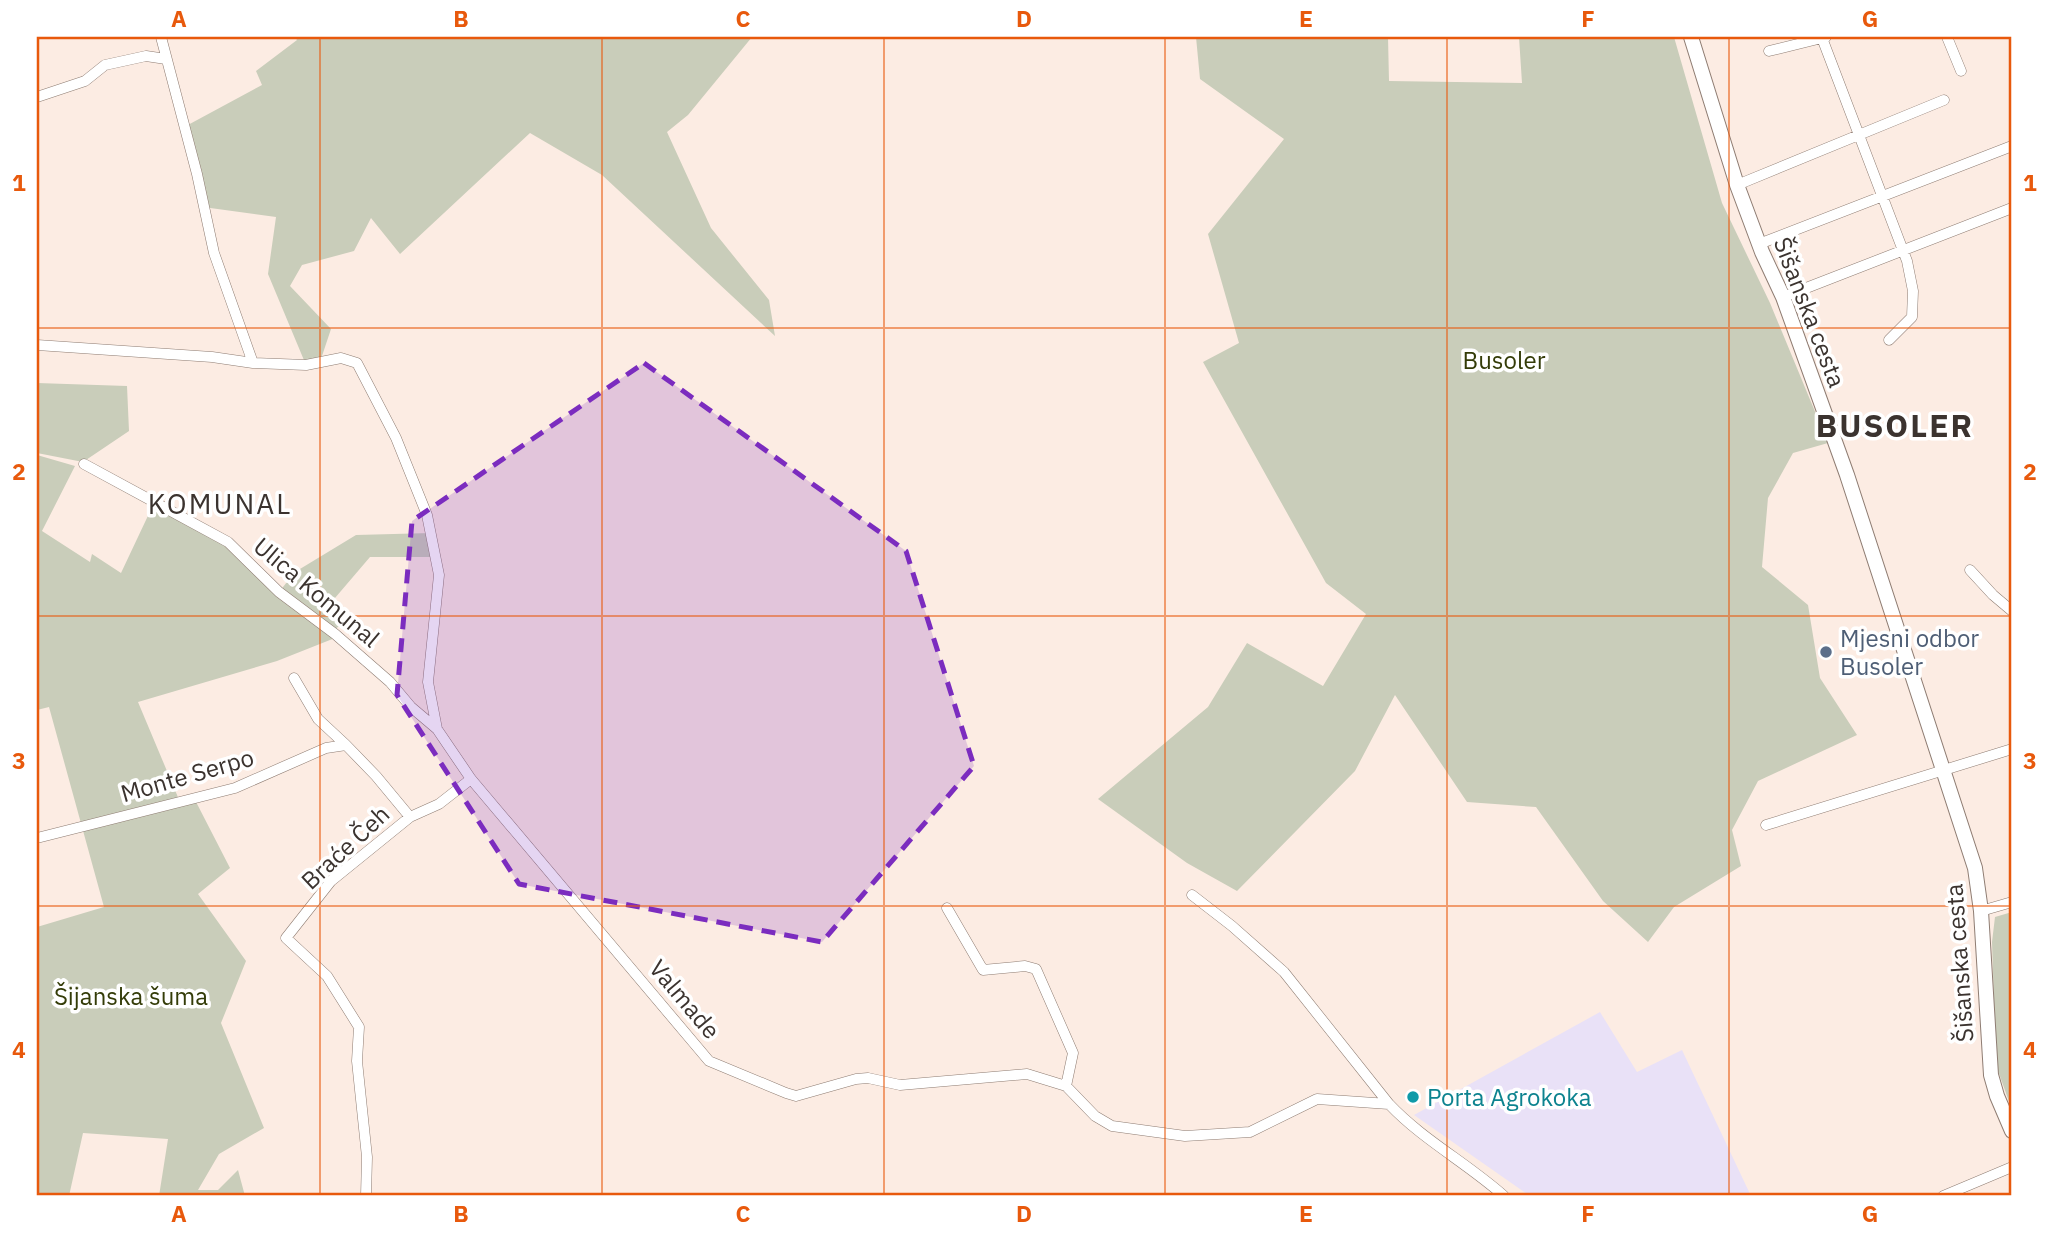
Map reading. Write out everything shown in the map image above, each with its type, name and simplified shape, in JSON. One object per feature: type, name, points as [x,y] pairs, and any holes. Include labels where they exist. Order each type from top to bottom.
[{"type":"main road","name":"Šišanska cesta","points":[[1691,37],[1737,185],[1783,298],[1847,475],[1975,869],[1981,911],[1991,1075],[2012,1131]]},
{"type":"street","points":[[161,37],[197,174],[214,253],[253,363]]},
{"type":"street","points":[[1769,51],[1825,37],[1903,251],[1913,291],[1912,317],[1889,340]]},
{"type":"street","points":[[1947,37],[1961,71]]},
{"type":"street","points":[[37,96],[85,81],[105,65],[146,56],[166,59]]},
{"type":"street","points":[[1737,185],[1944,100]]},
{"type":"street","points":[[1759,244],[2012,146]]},
{"type":"street","points":[[1783,298],[2012,208]]},
{"type":"street","name":"Ulica Komunal","points":[[37,345],[212,357],[253,363],[306,365],[341,358],[357,363],[396,438],[428,515],[439,575],[428,682],[437,729]]},
{"type":"street","name":"Ulica Komunal","points":[[83,464],[228,542],[279,592],[335,634],[390,682],[411,708],[437,729],[471,779]]},
{"type":"street","points":[[1970,570],[1993,596],[2012,611]]},
{"type":"street","points":[[294,678],[318,719],[376,776],[410,817]]},
{"type":"street","name":"Monte Serpo","points":[[37,838],[235,788],[326,748],[346,745]]},
{"type":"street","points":[[1766,825],[2012,749]]},
{"type":"street","name":"Braće Čeh","points":[[366,1196],[367,1157],[357,1061],[359,1027],[327,976],[286,939],[331,881],[410,817],[439,804],[471,779]]},
{"type":"street","name":"Valmade","points":[[471,779],[709,1061],[796,1096],[856,1079],[868,1078],[900,1085],[1027,1074],[1066,1086],[1095,1116],[1112,1126],[1185,1136],[1250,1132],[1317,1100],[1389,1104]]},
{"type":"street","points":[[1192,895],[1284,972],[1406,1122],[1504,1196]]},
{"type":"street","points":[[1981,911],[2012,902]]},
{"type":"street","points":[[947,908],[983,970],[1025,966],[1036,970],[1073,1053],[1066,1086]]},
{"type":"street","points":[[1943,1196],[2012,1167]]},
{"type":"highlighted area","points":[[644,363],[906,551],[974,766],[822,942],[519,884],[397,695],[412,521]]},
{"type":"shaded area","points":[[1600,1012],[1637,1072],[1682,1050],[1751,1196],[1530,1196],[1414,1115]]},
{"type":"green space","points":[[295,37],[752,37],[688,115],[667,132],[711,228],[769,300],[775,336],[602,175],[530,133],[400,254],[371,218],[354,251],[302,265],[290,286],[331,329],[321,359],[306,365],[268,274],[276,217],[203,207],[186,126],[262,85],[256,71],[297,40]]},
{"type":"green space","name":"Busoler","points":[[1196,37],[1388,37],[1389,81],[1522,83],[1519,37],[1674,37],[1722,203],[1770,303],[1828,443],[1793,453],[1768,498],[1762,567],[1808,605],[1820,678],[1857,735],[1758,781],[1732,830],[1741,866],[1674,907],[1648,942],[1603,901],[1536,807],[1467,802],[1395,695],[1355,771],[1237,891],[1187,863],[1098,799],[1208,707],[1247,643],[1323,686],[1366,614],[1326,583],[1203,362],[1239,343],[1208,234],[1284,139],[1200,79]]},
{"type":"green space","points":[[37,383],[127,386],[129,431],[83,462],[37,453]]},
{"type":"green space","name":"Šijanska šuma","points":[[37,455],[75,466],[42,531],[90,562],[92,554],[121,573],[154,503],[228,542],[279,592],[295,572],[356,535],[431,533],[434,557],[370,557],[329,605],[344,620],[336,629],[335,638],[277,661],[138,702],[180,802],[194,798],[230,868],[198,894],[246,961],[221,1023],[264,1128],[219,1154],[198,1190],[218,1190],[238,1170],[245,1196],[159,1196],[168,1139],[83,1133],[69,1196],[37,1196],[37,927],[104,907],[49,707],[37,710]]},
{"type":"green space","points":[[2012,912],[2012,1110],[1996,1065],[1992,942],[1995,917]]},
{"type":"place","name":"Mjesni odbor Busoler","points":[[1826,652]]},
{"type":"place","name":"Porta Agrokoka","points":[[1413,1097]]},
{"type":"district","name":"BUSOLER","points":[[1895,425]]},
{"type":"district","name":"KOMUNAL","points":[[220,503]]}]
